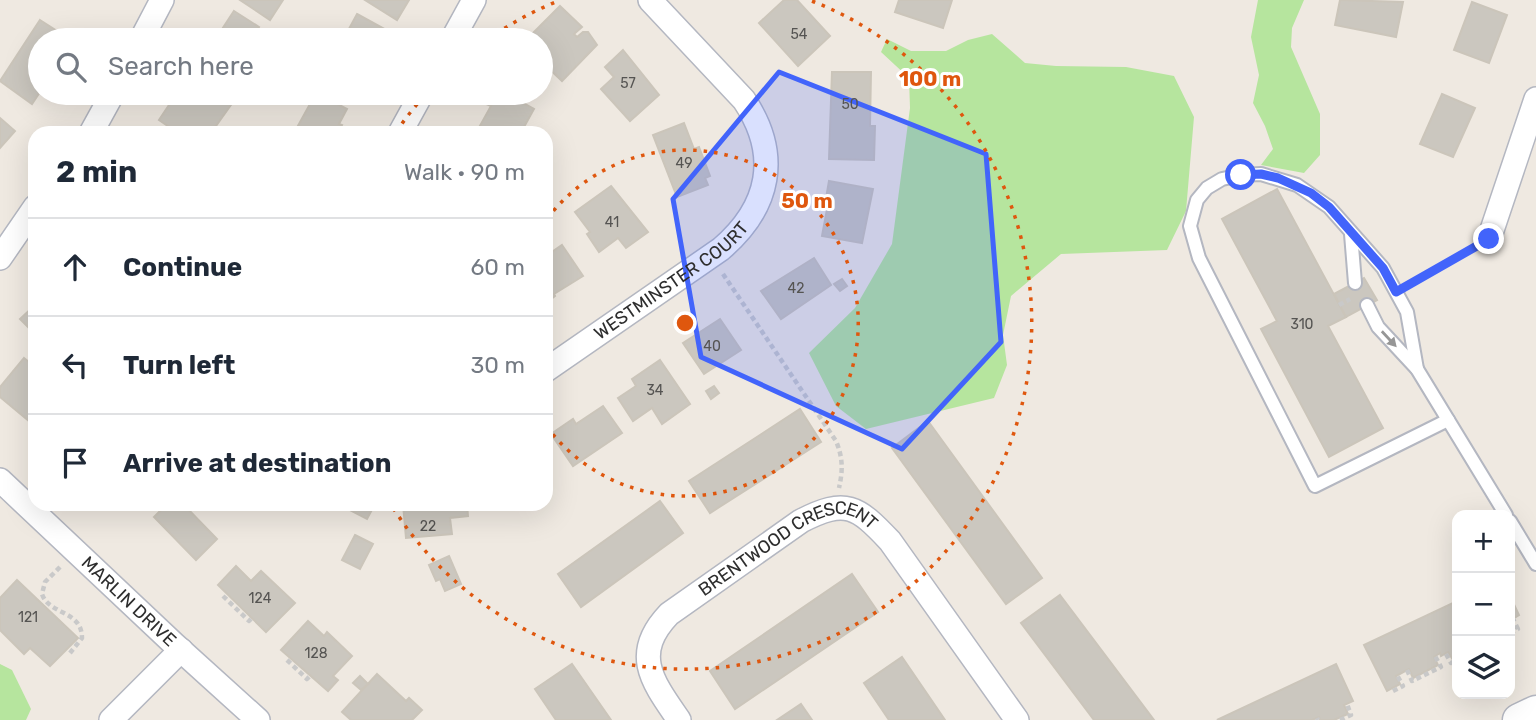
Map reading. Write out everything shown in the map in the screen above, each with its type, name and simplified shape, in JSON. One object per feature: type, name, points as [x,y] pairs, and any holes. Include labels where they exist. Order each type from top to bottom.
[{"type":"street","points":[[147,28],[162,0]]},
{"type":"street","points":[[459,28],[474,0]]},
{"type":"street","name":"WESTMINSTER COURT","points":[[553,365],[711,256],[737,235],[760,202],[765,185],[766,149],[760,128],[744,100],[650,0]]},
{"type":"street","points":[[1489,239],[1530,136],[1536,99]]},
{"type":"street","points":[[96,126],[107,105]]},
{"type":"street","points":[[404,126],[415,105]]},
{"type":"street","points":[[0,258],[28,217]]},
{"type":"street","name":"MARLIN DRIVE","points":[[0,481],[28,507]]},
{"type":"street","name":"BRENTWOOD CRESCENT","points":[[679,720],[649,670],[649,643],[655,628],[669,614],[801,521],[817,512],[835,507],[855,509],[872,521],[890,541],[1017,720]]},
{"type":"street","name":"MARLIN DRIVE","points":[[32,511],[258,720]]},
{"type":"street","points":[[111,720],[181,650]]},
{"type":"street","points":[[1519,720],[1536,712]]},
{"type":"lane","points":[[1417,369],[1407,312],[1383,268],[1329,207],[1311,193],[1297,185],[1261,174],[1241,175],[1223,179],[1207,188],[1197,200],[1190,226],[1199,258],[1315,486],[1448,420]]},
{"type":"lane","points":[[1352,234],[1355,283]]},
{"type":"lane","points":[[1367,305],[1378,327],[1417,369],[1503,510]]},
{"type":"lane","points":[[1515,529],[1536,564]]},
{"type":"path","points":[[1396,292],[1489,239]]},
{"type":"path","points":[[711,256],[836,441],[842,455],[843,468],[835,507]]},
{"type":"path","points":[[70,653],[82,638],[81,629],[76,620],[43,601],[43,587],[75,551]]},
{"type":"path","points":[[223,596],[249,621],[252,618]]},
{"type":"path","points":[[1446,653],[1452,662]]},
{"type":"path","points":[[1407,670],[1412,681],[1441,667],[1435,656]]},
{"type":"path","points":[[287,660],[307,678],[311,675]]},
{"type":"path","points":[[1393,691],[1403,686],[1397,675]]},
{"type":"path","points":[[1340,720],[1351,715],[1346,704]]},
{"type":"highlighted area","points":[[779,72],[986,154],[1001,342],[902,449],[701,357],[673,199]]},
{"type":"green space","points":[[1258,0],[1304,0],[1292,28],[1291,47],[1320,114],[1320,155],[1304,173],[1261,165],[1273,149],[1253,103],[1259,75],[1251,37]]},
{"type":"green space","points":[[992,34],[1025,63],[1126,67],[1174,76],[1194,117],[1186,211],[1167,250],[1061,254],[1011,296],[1003,335],[1007,365],[994,398],[866,429],[836,406],[809,353],[855,308],[892,244],[910,108],[909,78],[881,52],[887,39],[911,51],[946,51],[968,40]]},
{"type":"green space","points":[[0,664],[12,670],[31,709],[26,720],[0,720]]},
{"type":"building","points":[[240,0],[283,0],[270,20]]},
{"type":"building","points":[[365,0],[409,0],[397,20]]},
{"type":"building","points":[[784,0],[797,0],[830,36],[798,66],[759,23]]},
{"type":"building","points":[[899,0],[952,0],[943,28],[895,12]]},
{"type":"building","points":[[1340,0],[1403,2],[1396,37],[1335,25]]},
{"type":"building","points":[[1472,2],[1507,15],[1489,63],[1454,50]]},
{"type":"building","points":[[560,6],[582,27],[574,34],[577,37],[588,32],[597,45],[562,81],[553,72],[553,28],[538,28]]},
{"type":"building","points":[[234,11],[259,27],[258,28],[223,28]]},
{"type":"building","points":[[357,14],[383,28],[349,28]]},
{"type":"building","points":[[40,20],[52,28],[35,28]]},
{"type":"building","points":[[28,38],[28,101],[0,81]]},
{"type":"building","points":[[623,50],[659,95],[630,121],[601,89],[614,77],[605,67]]},
{"type":"building","points":[[832,72],[871,72],[870,126],[875,126],[874,160],[829,159]]},
{"type":"building","points":[[1442,94],[1475,108],[1453,157],[1420,144]]},
{"type":"building","points":[[169,105],[231,105],[216,126],[168,126],[159,120]]},
{"type":"building","points":[[309,105],[339,105],[347,109],[339,124],[342,126],[298,126]]},
{"type":"building","points":[[489,105],[527,105],[534,109],[525,126],[480,126],[491,106]]},
{"type":"building","points":[[0,118],[15,131],[0,148]]},
{"type":"building","points":[[684,123],[694,149],[699,147],[710,176],[705,178],[708,185],[677,197],[653,135]]},
{"type":"building","points":[[829,181],[873,189],[862,243],[822,236]]},
{"type":"building","points":[[611,186],[648,232],[626,248],[618,238],[599,252],[587,234],[590,232],[575,212]]},
{"type":"building","points":[[1277,189],[1346,317],[1328,326],[1383,428],[1329,457],[1261,329],[1277,321],[1222,219]]},
{"type":"building","points":[[562,245],[583,276],[554,294],[553,298],[553,251]]},
{"type":"building","points":[[814,258],[831,285],[781,319],[761,291]]},
{"type":"building","points":[[1364,278],[1377,300],[1346,317],[1334,294]]},
{"type":"building","points":[[842,279],[847,286],[840,291],[834,284]]},
{"type":"building","points":[[28,312],[28,327],[20,319]]},
{"type":"building","points":[[720,319],[741,350],[704,374],[683,343]]},
{"type":"building","points":[[24,358],[28,361],[28,420],[0,397],[0,387]]},
{"type":"building","points":[[660,360],[690,404],[662,424],[652,408],[633,421],[618,398],[636,386],[632,379]]},
{"type":"building","points":[[714,386],[719,393],[711,399],[706,391]]},
{"type":"building","points":[[603,406],[622,433],[573,466],[553,437],[553,433],[573,419],[576,424]]},
{"type":"building","points":[[800,409],[821,442],[710,513],[689,481]]},
{"type":"building","points":[[928,421],[1042,578],[1006,604],[892,448]]},
{"type":"building","points":[[660,501],[683,533],[581,607],[558,574]]},
{"type":"building","points":[[160,511],[190,511],[217,539],[196,560],[154,517]]},
{"type":"building","points":[[352,511],[371,511],[367,519]]},
{"type":"building","points":[[404,511],[468,511],[468,516],[450,518],[452,534],[406,538]]},
{"type":"building","points":[[355,535],[373,544],[360,569],[342,560]]},
{"type":"building","points":[[449,556],[461,584],[445,591],[440,579],[436,581],[429,565]]},
{"type":"building","points":[[236,566],[251,581],[261,571],[295,603],[266,632],[218,585]]},
{"type":"building","points":[[852,574],[878,612],[735,709],[710,671]]},
{"type":"building","points":[[17,580],[78,638],[50,666],[30,648],[24,654],[0,630],[0,598]]},
{"type":"building","points":[[1060,595],[1154,720],[1094,720],[1021,623]]},
{"type":"building","points":[[1452,603],[1452,658],[1448,652],[1441,656],[1440,653],[1434,657],[1438,665],[1413,678],[1409,669],[1407,670],[1396,676],[1400,684],[1387,691],[1364,645]]},
{"type":"building","points":[[308,621],[324,636],[327,632],[352,656],[333,676],[338,680],[328,691],[281,650]]},
{"type":"building","points":[[902,657],[945,720],[889,720],[864,683]]},
{"type":"building","points":[[572,664],[611,720],[556,720],[535,689]]},
{"type":"building","points":[[1336,664],[1353,701],[1344,705],[1348,714],[1334,720],[1320,720],[1319,717],[1312,720],[1217,720]]},
{"type":"building","points":[[377,674],[406,701],[409,698],[422,710],[412,720],[351,720],[342,712]]},
{"type":"building","points":[[360,676],[368,684],[361,690],[353,683]]},
{"type":"building","points":[[801,704],[812,720],[777,720]]},
{"type":"route","points":[[1241,175],[1261,174],[1278,178],[1311,193],[1329,207],[1383,268],[1396,292],[1489,239]]}]
